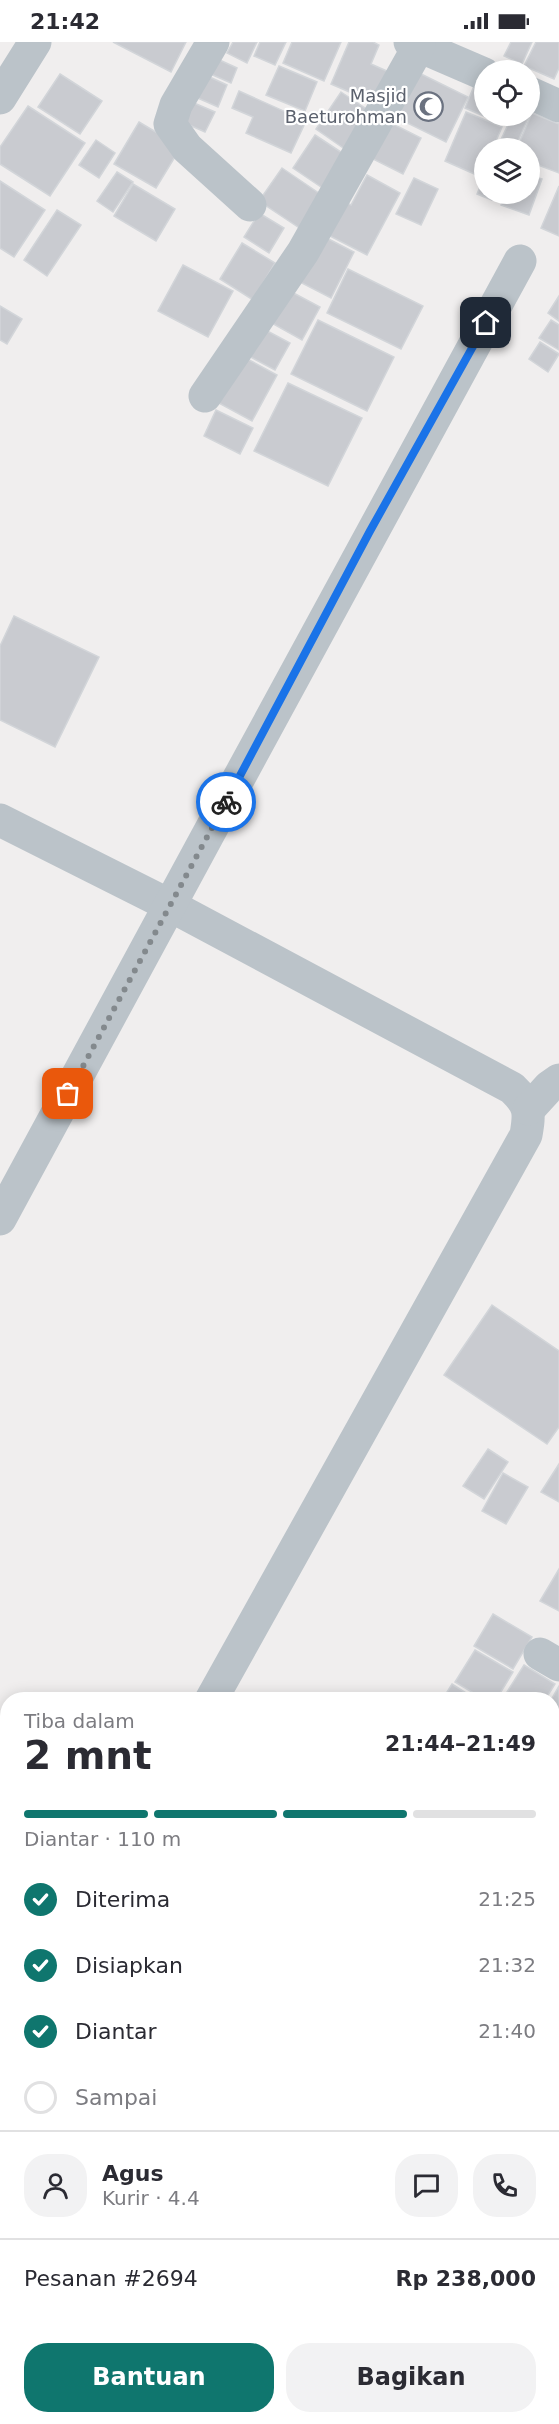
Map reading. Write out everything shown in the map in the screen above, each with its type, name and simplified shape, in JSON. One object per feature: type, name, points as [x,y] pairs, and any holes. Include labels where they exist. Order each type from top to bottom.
[{"type":"street","points":[[0,98],[35,42]]},
{"type":"street","points":[[213,42],[176,105],[170,124],[187,148],[250,205]]},
{"type":"street","points":[[205,396],[303,252],[414,44],[474,70]]},
{"type":"street","points":[[540,97],[559,106]]},
{"type":"street","points":[[0,1219],[171,906],[370,531],[520,261]]},
{"type":"street","points":[[0,820],[171,906],[512,1088],[523,1098],[529,1109],[526,1135],[215,1692]]},
{"type":"street","points":[[529,1109],[549,1087],[559,1080]]},
{"type":"building","points":[[113,42],[186,42],[171,72]]},
{"type":"building","points":[[233,42],[257,42],[247,63],[227,53]]},
{"type":"building","points":[[260,42],[286,42],[275,65],[254,56]]},
{"type":"building","points":[[292,42],[341,42],[324,81],[283,63]]},
{"type":"building","points":[[349,42],[373,42],[379,45],[371,64],[389,72],[375,103],[331,84]]},
{"type":"building","points":[[511,42],[532,42],[524,60],[513,60],[504,56]]},
{"type":"building","points":[[536,42],[559,42],[559,68],[554,79],[540,73],[540,60],[527,60]]},
{"type":"building","points":[[213,57],[237,68],[231,83],[206,72]]},
{"type":"building","points":[[279,66],[317,82],[305,111],[266,95]]},
{"type":"building","name":"Masjid Baeturohman","points":[[411,69],[468,97],[446,142],[389,114]]},
{"type":"building","points":[[201,73],[227,85],[218,107],[191,95]]},
{"type":"building","points":[[60,74],[102,101],[80,134],[38,107]]},
{"type":"building","points":[[474,86],[474,112],[465,108]]},
{"type":"building","points":[[239,91],[306,121],[291,153],[246,133],[253,117],[232,108]]},
{"type":"building","points":[[341,92],[374,114],[349,152],[316,129]]},
{"type":"building","points":[[187,100],[215,112],[205,132],[178,120]]},
{"type":"building","points":[[28,106],[85,143],[50,196],[0,164],[0,147]]},
{"type":"building","points":[[466,112],[474,115],[474,126],[502,127],[497,138],[474,138],[474,174],[445,161]]},
{"type":"building","points":[[540,116],[559,124],[559,173],[540,166],[540,138],[521,138],[526,126],[540,126]]},
{"type":"building","points":[[383,119],[421,138],[403,174],[365,155]]},
{"type":"building","points":[[139,122],[181,147],[156,188],[114,164]]},
{"type":"building","points":[[507,126],[525,126],[519,138],[502,138]]},
{"type":"building","points":[[315,135],[350,158],[327,191],[293,168]]},
{"type":"building","points":[[96,140],[115,153],[99,178],[79,165]]},
{"type":"building","points":[[282,168],[323,196],[301,229],[259,201]]},
{"type":"building","points":[[117,172],[133,182],[113,212],[97,201]]},
{"type":"building","points":[[367,175],[400,193],[367,255],[320,231],[337,198],[351,205]]},
{"type":"building","points":[[414,178],[438,189],[421,225],[396,214]]},
{"type":"building","points":[[0,181],[45,210],[14,257],[0,248]]},
{"type":"building","points":[[133,184],[175,209],[156,241],[114,216]]},
{"type":"building","points":[[559,186],[559,236],[541,228]]},
{"type":"building","points":[[501,204],[533,204],[529,215]]},
{"type":"building","points":[[57,210],[81,225],[47,276],[24,260]]},
{"type":"building","points":[[259,213],[284,228],[269,253],[244,237]]},
{"type":"building","points":[[317,233],[354,252],[331,298],[294,279]]},
{"type":"building","points":[[242,243],[275,263],[253,300],[220,279]]},
{"type":"building","points":[[183,265],[233,291],[208,337],[158,311]]},
{"type":"building","points":[[348,269],[423,306],[401,349],[327,313]]},
{"type":"building","points":[[286,289],[320,307],[302,340],[268,321]]},
{"type":"building","points":[[559,296],[559,321],[548,313]]},
{"type":"building","points":[[0,306],[22,319],[7,344],[0,340]]},
{"type":"building","points":[[318,320],[394,357],[367,411],[291,374]]},
{"type":"building","points":[[551,320],[559,325],[559,350],[539,338]]},
{"type":"building","points":[[258,326],[290,343],[275,370],[243,353]]},
{"type":"building","points":[[540,342],[559,354],[548,372],[529,359]]},
{"type":"building","points":[[240,355],[277,375],[252,421],[215,401]]},
{"type":"building","points":[[288,383],[362,418],[328,486],[254,451]]},
{"type":"building","points":[[216,410],[253,428],[240,454],[204,436]]},
{"type":"building","points":[[14,616],[99,657],[55,747],[0,720],[0,646]]},
{"type":"building","points":[[492,1305],[559,1351],[559,1427],[547,1444],[444,1375]]},
{"type":"building","points":[[488,1449],[508,1462],[484,1499],[463,1486]]},
{"type":"building","points":[[559,1464],[559,1502],[541,1492]]},
{"type":"building","points":[[503,1473],[528,1487],[506,1524],[482,1511]]},
{"type":"building","points":[[559,1569],[559,1611],[540,1601]]},
{"type":"building","points":[[493,1614],[532,1637],[513,1669],[474,1646]]},
{"type":"building","points":[[475,1650],[513,1672],[501,1692],[472,1692],[455,1682]]},
{"type":"building","points":[[524,1665],[555,1684],[550,1692],[507,1692]]},
{"type":"building","points":[[452,1684],[464,1692],[447,1692]]},
{"type":"way so far","points":[[68,1094],[226,802]]},
{"type":"place","name":"Masjid Baeturohman","points":[[428,106]]},
{"type":"route","points":[[226,802],[370,531],[486,323]]}]
